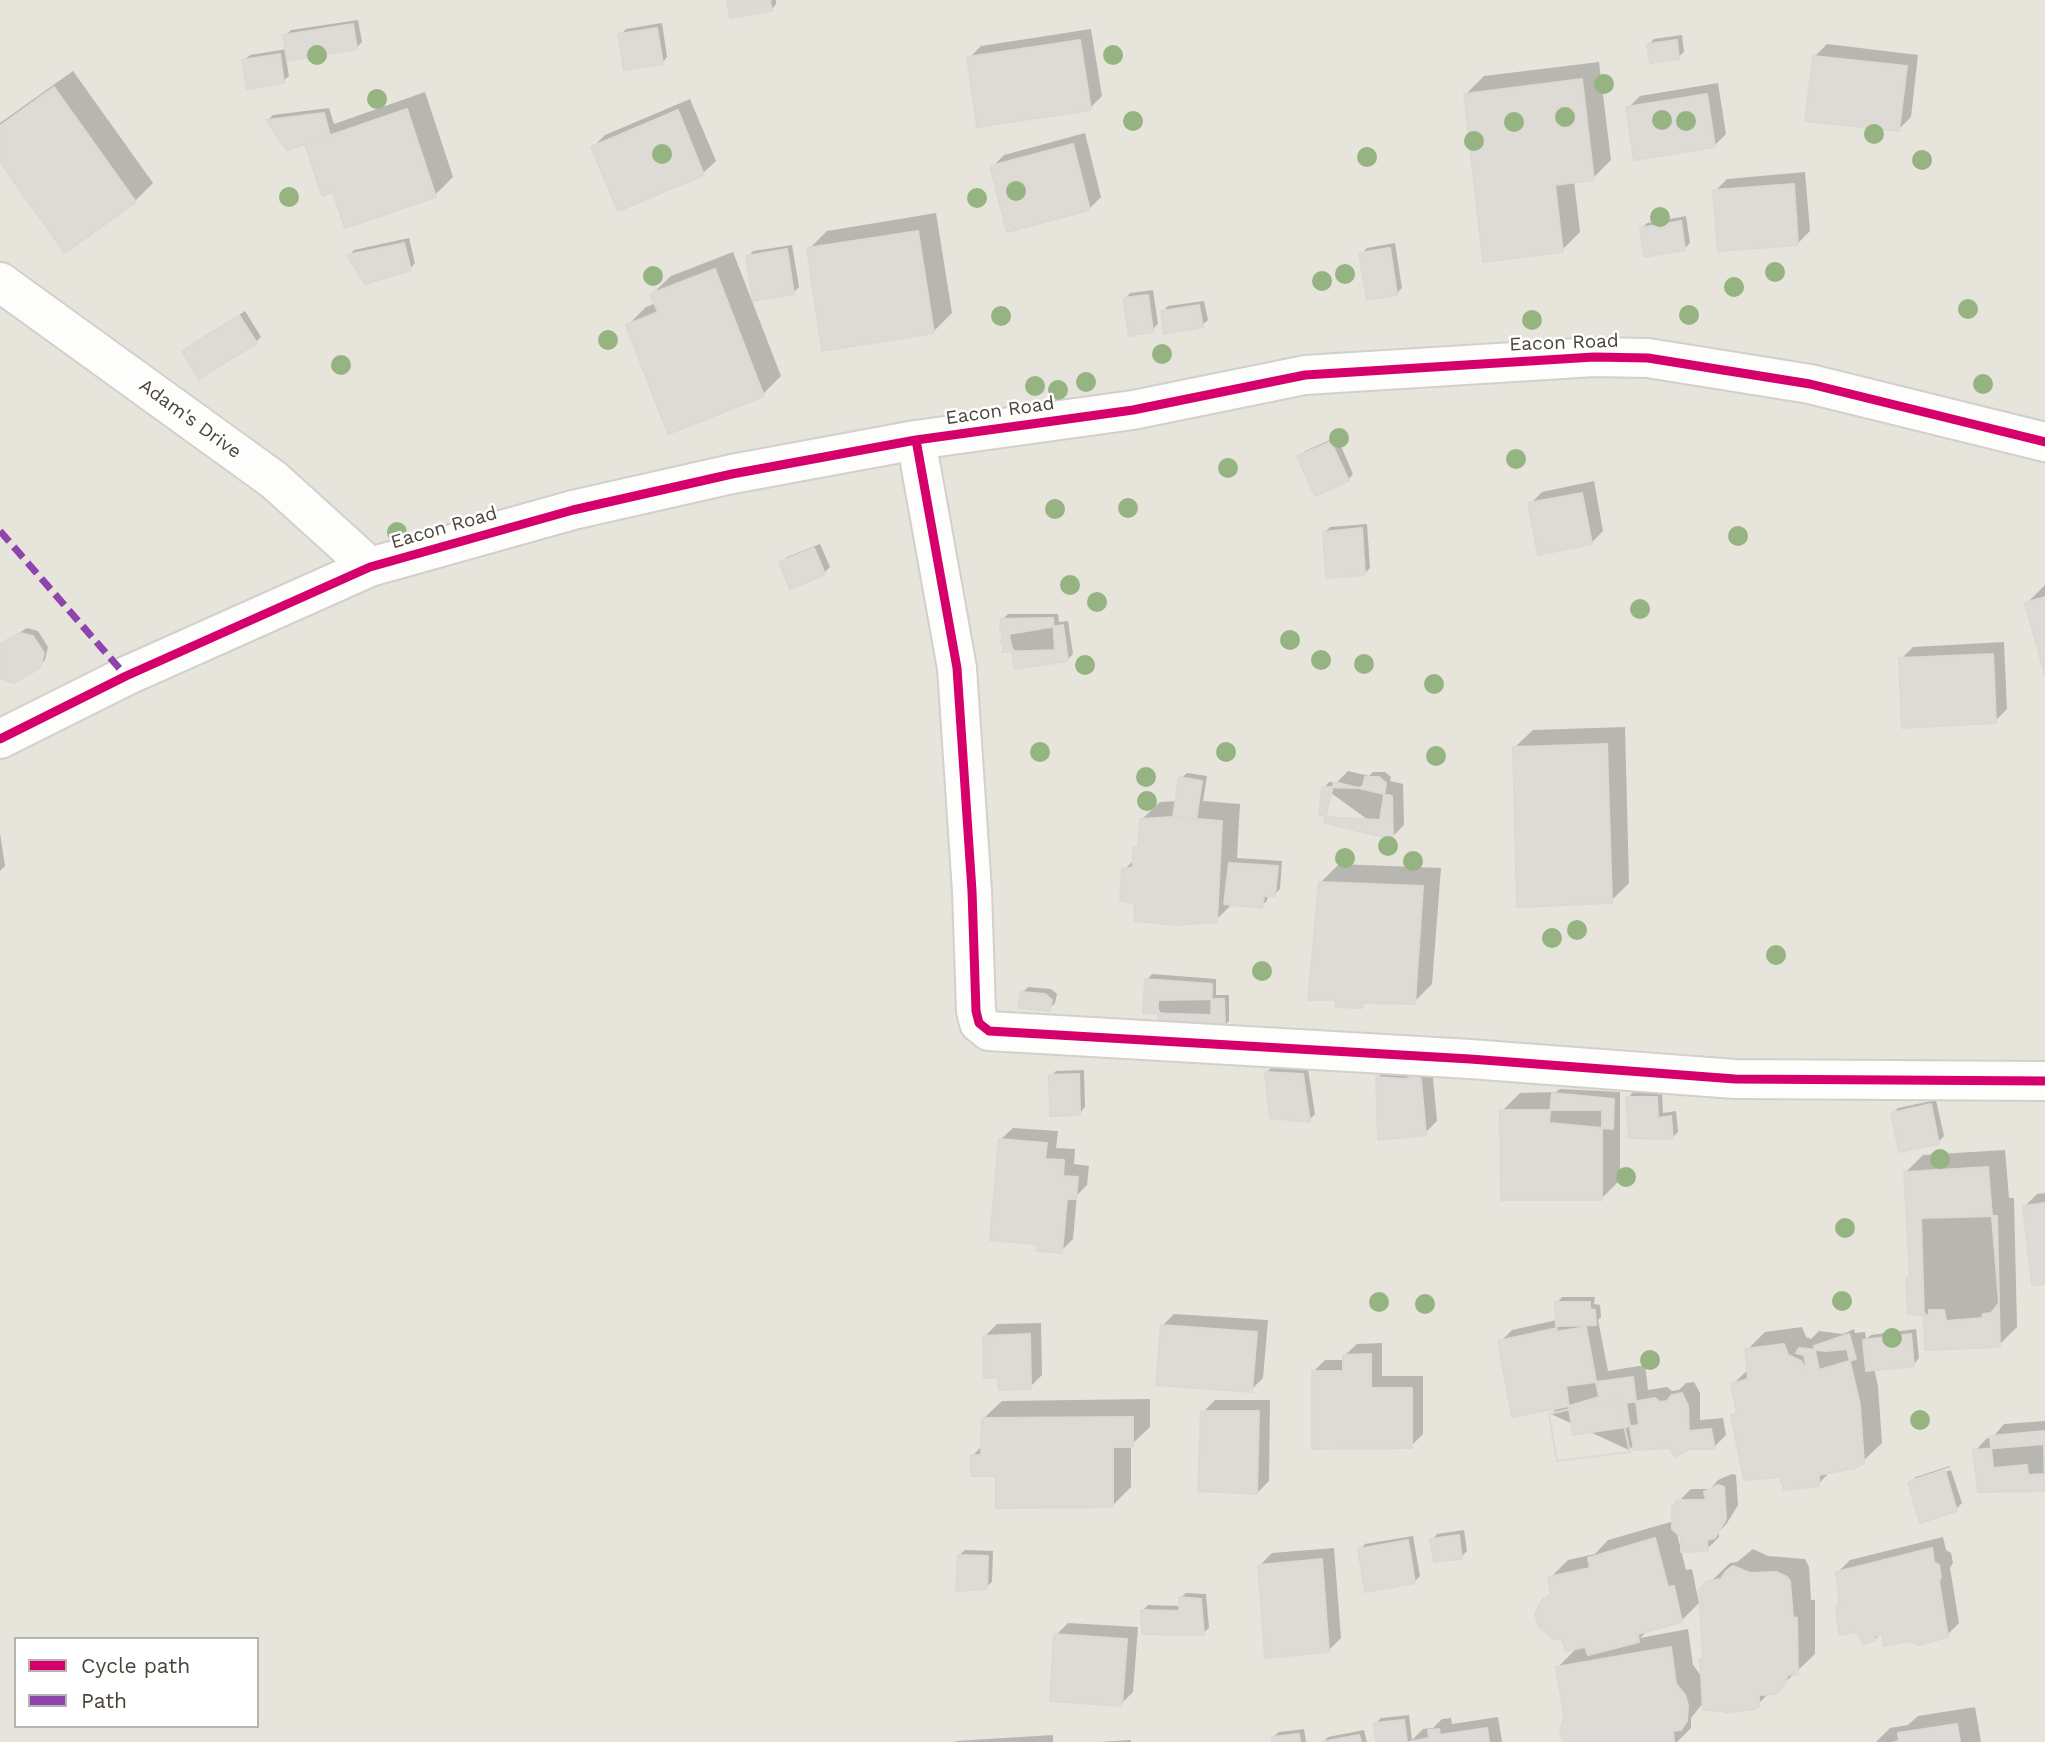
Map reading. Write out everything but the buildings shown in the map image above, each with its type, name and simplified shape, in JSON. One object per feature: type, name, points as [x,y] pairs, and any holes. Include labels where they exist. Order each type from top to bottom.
[{"type":"street","name":"Adam's Drive","points":[[0,282],[274,480],[370,566]]},
{"type":"street","name":"Eacon Road","points":[[0,738],[126,676],[370,566],[573,510],[732,474],[916,440],[1133,410],[1305,375],[1594,357],[1648,358],[1810,384],[2045,442]]},
{"type":"street","points":[[916,440],[957,668],[972,891],[975,1011],[979,1023],[989,1031],[1470,1059],[1735,1079],[2045,1082]]},
{"type":"shaded area","points":[[0,0],[2045,0],[2045,1742],[0,1742]]},
{"type":"marked path","points":[[0,531],[126,676]]},
{"type":"cycle path","points":[[0,739],[126,676],[370,567],[573,510],[732,474],[916,440],[1133,410],[1305,375],[1594,357],[1648,358],[1810,384],[2045,442]]},
{"type":"cycle path","points":[[916,440],[957,668],[972,891],[976,1011],[979,1023],[989,1031],[1470,1059],[1735,1079],[2045,1081]]}]
